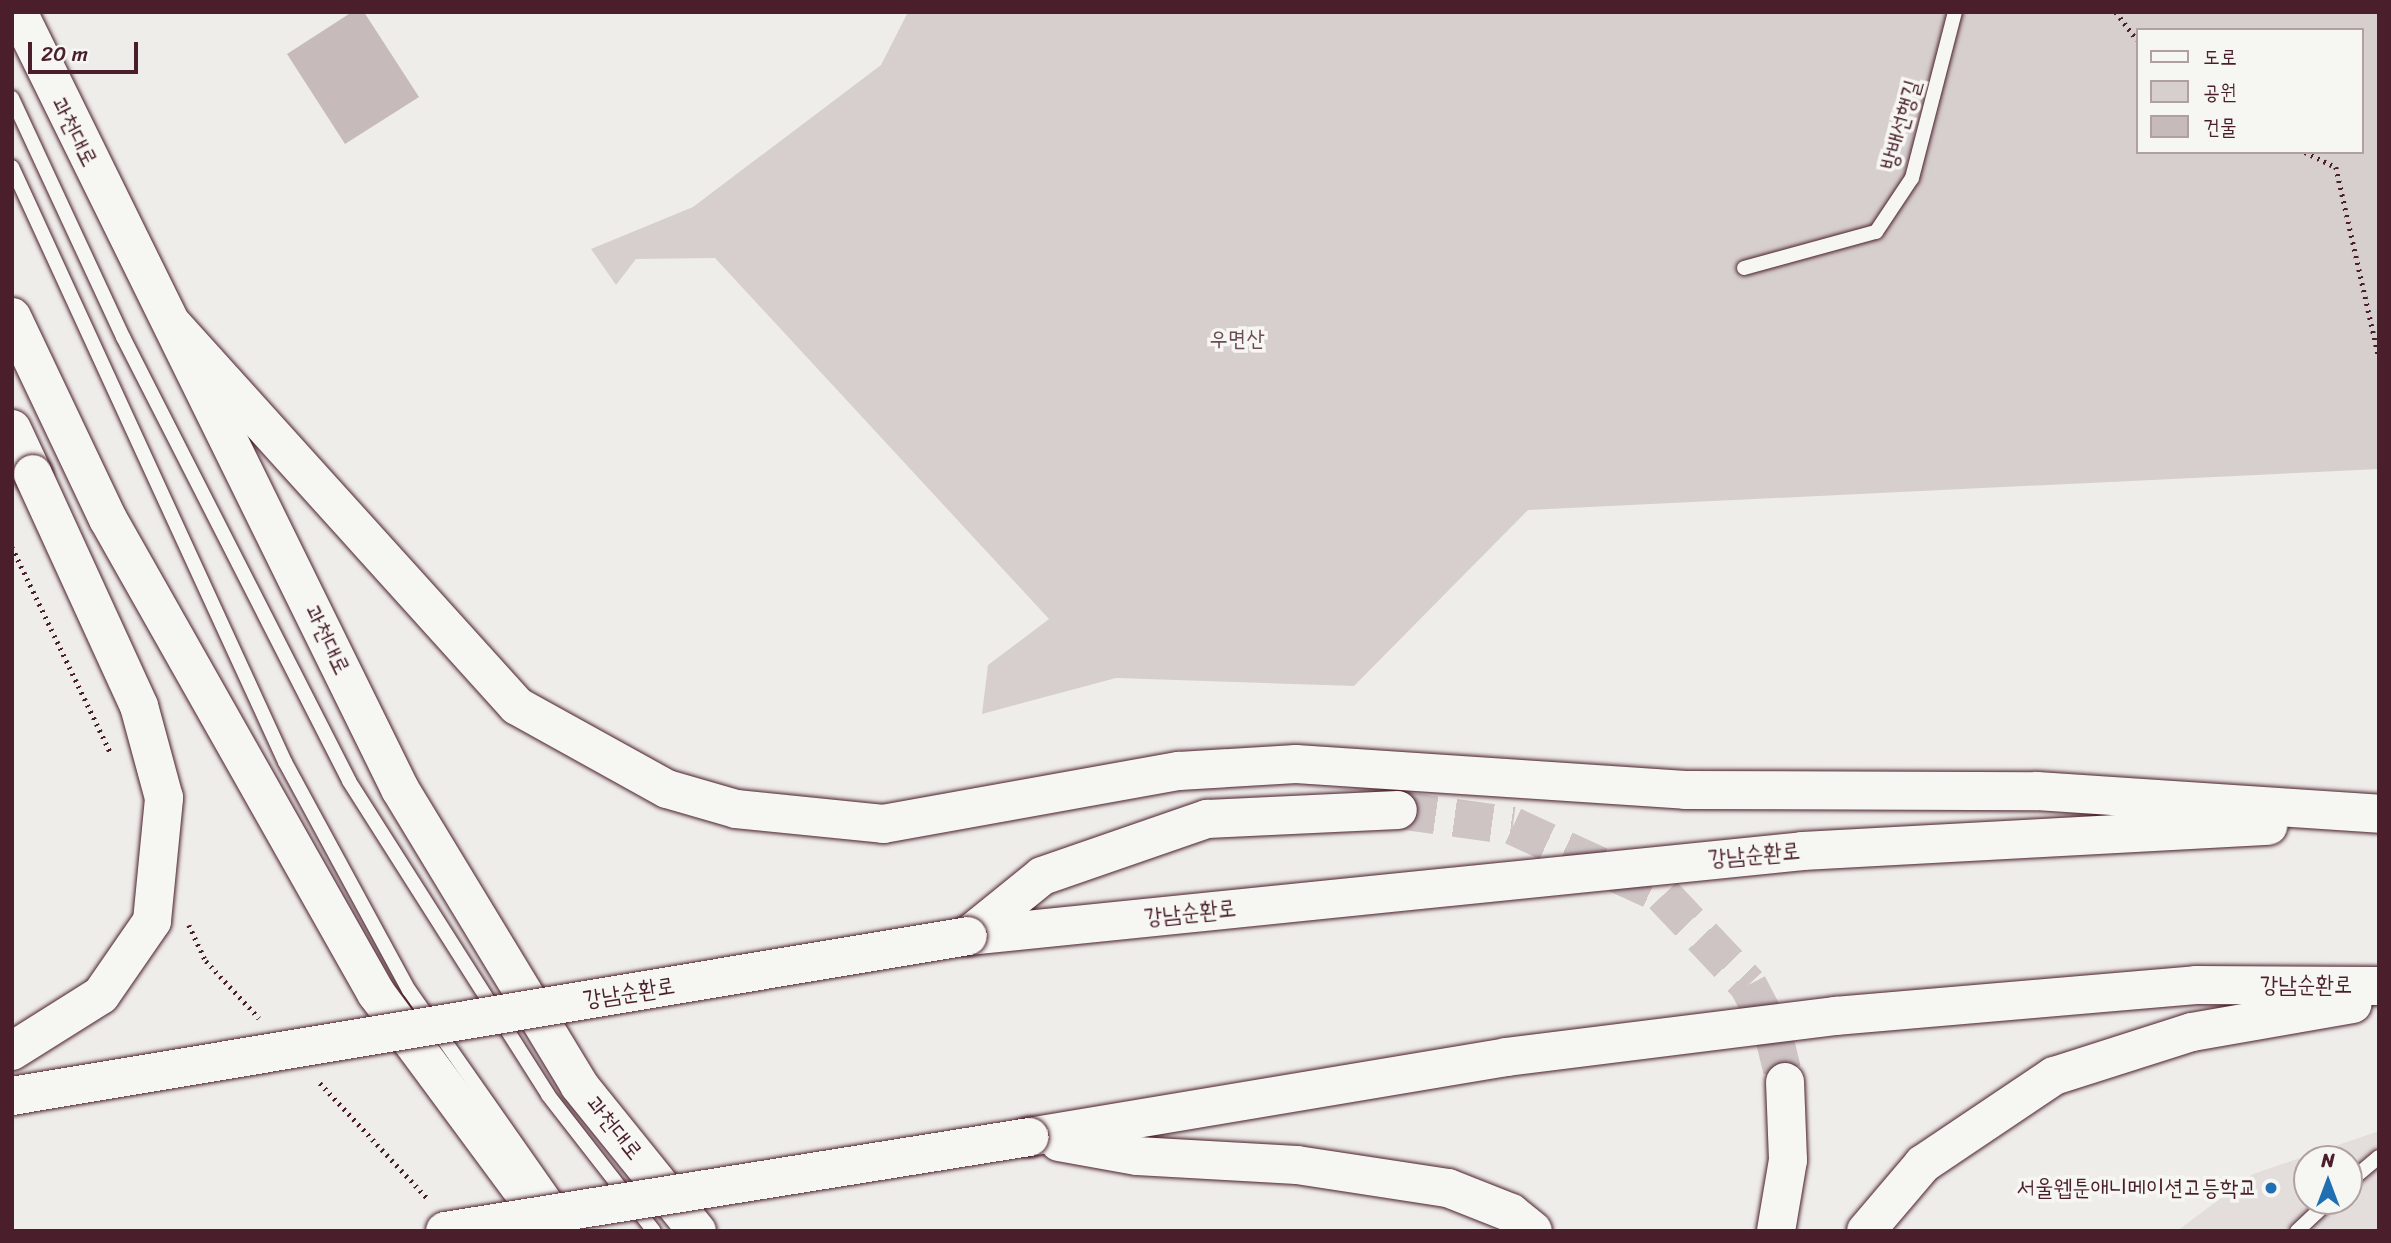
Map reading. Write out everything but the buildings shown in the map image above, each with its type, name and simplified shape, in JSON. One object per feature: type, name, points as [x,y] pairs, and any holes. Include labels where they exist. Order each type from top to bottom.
[{"type":"main road","name":"과천대로","points":[[18,12],[400,789],[579,1085],[697,1231]]},
{"type":"main road","points":[[12,317],[108,519],[376,993],[552,1231]]},
{"type":"main road","points":[[173,325],[517,706],[667,789],[736,809],[883,824],[1179,771],[1296,764],[1685,790],[2036,790],[2379,816]]},
{"type":"main road","points":[[12,429],[139,706],[164,799],[152,920],[101,995],[12,1051]]},
{"type":"main road","points":[[968,936],[1042,876],[1171,830],[1289,811],[1398,810]]},
{"type":"main road","name":"강남순환로","points":[[12,1096],[968,936],[1802,851],[2379,816]]},
{"type":"main road","name":"강남순환로","points":[[442,1221],[1029,1137],[1506,1057],[1835,1016],[2196,985],[2379,986]]},
{"type":"main road","points":[[1866,1231],[1923,1164],[2054,1076],[2192,1032],[2379,999]]},
{"type":"main road","points":[[1776,1231],[1788,1160],[1786,1082]]},
{"type":"main road","points":[[1029,1137],[1137,1156],[1297,1165],[1448,1188],[1511,1213],[1533,1231]]},
{"type":"lane","name":"방배선행길","points":[[1744,268],[1875,232],[1912,178],[1955,12]]},
{"type":"lane","points":[[12,97],[123,337],[349,781],[548,1095],[654,1231]]},
{"type":"lane","points":[[12,167],[285,762],[409,990],[578,1231]]},
{"type":"lane","points":[[2363,1170],[2379,1157]]},
{"type":"lane","points":[[2297,1231],[2314,1215]]},
{"type":"path","points":[[2116,12],[2136,39]]},
{"type":"path","points":[[2309,154],[2336,167],[2379,358]]},
{"type":"path","points":[[12,547],[114,762]]},
{"type":"path","points":[[183,911],[206,961],[262,1021]]},
{"type":"path","points":[[308,1071],[442,1221]]},
{"type":"shaded area","name":"서울웹툰애니메이션고등학교","points":[[2379,1131],[2379,1231],[2177,1231],[2253,1174],[2293,1160],[2293,1215],[2363,1215],[2363,1145],[2338,1145]]},
{"type":"green space","name":"우면산","points":[[908,12],[2379,12],[2379,469],[1528,510],[1354,686],[1116,678],[982,714],[988,665],[1049,619],[715,258],[636,259],[616,285],[591,249],[693,207],[881,65]]},
{"type":"tunnel","points":[[1398,810],[1513,826],[1663,895],[1748,985],[1773,1033],[1785,1082]]},
{"type":"place","name":"서울웹툰애니메이션고등학교","points":[[2271,1188]]}]
